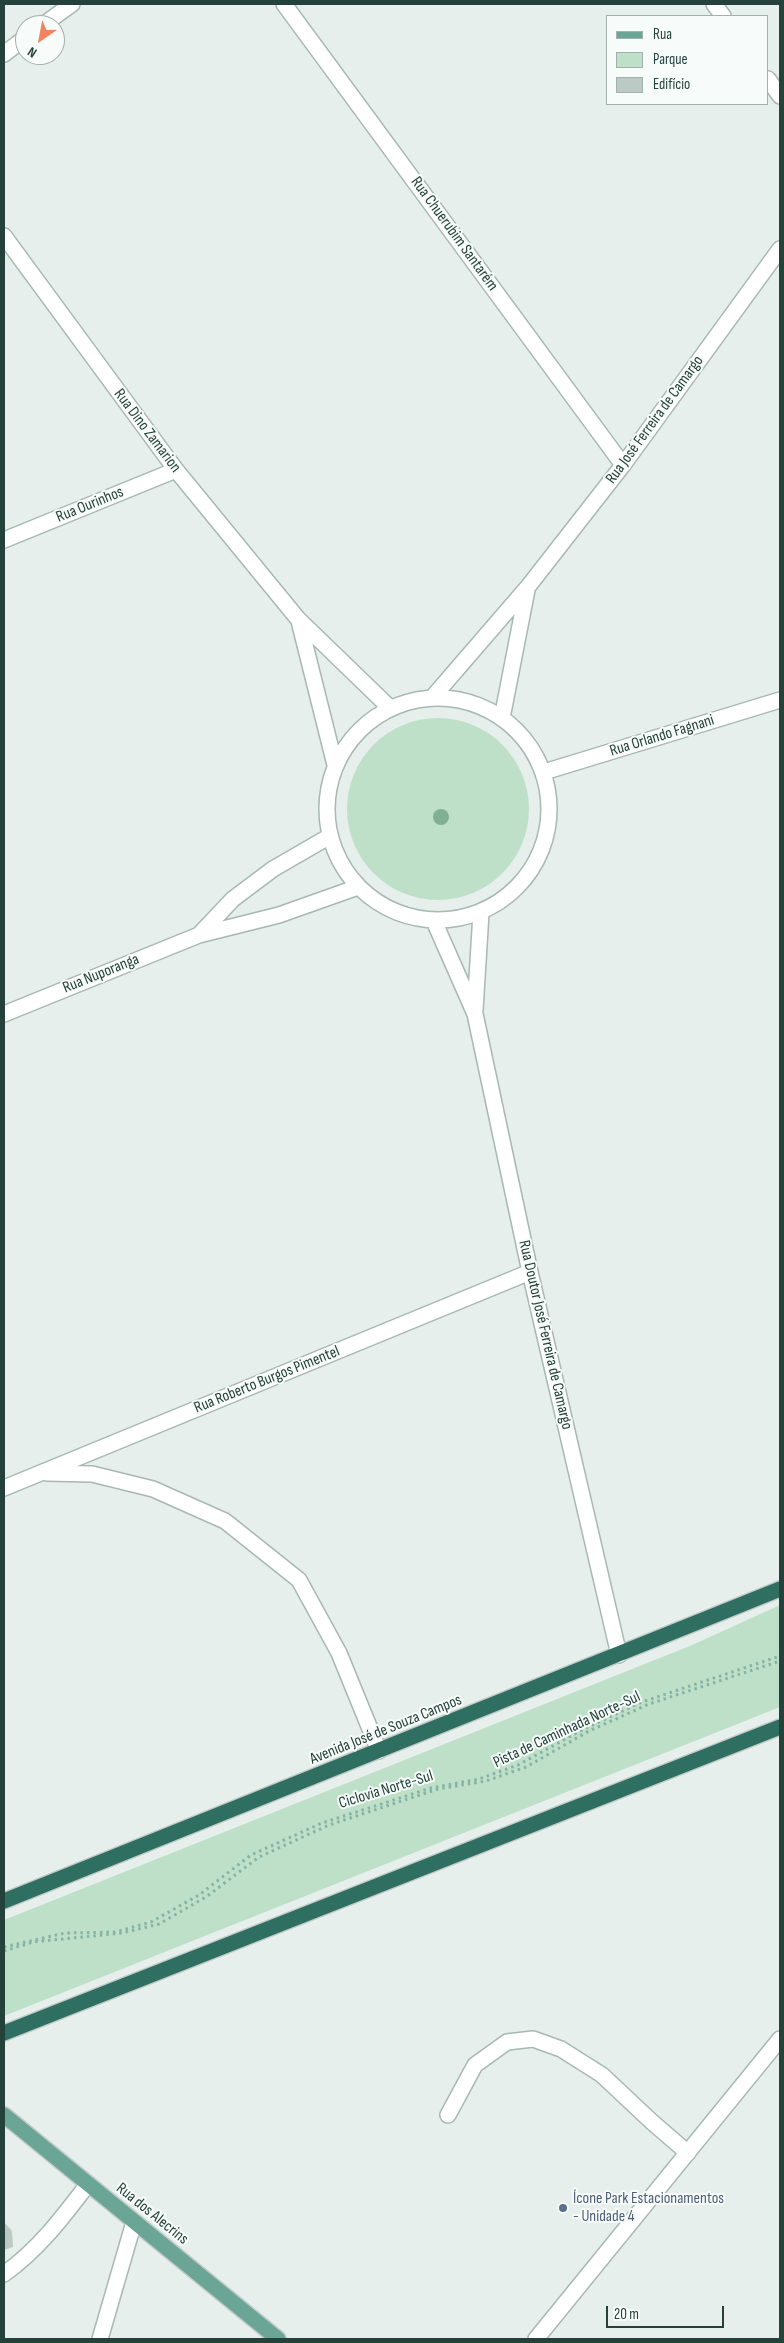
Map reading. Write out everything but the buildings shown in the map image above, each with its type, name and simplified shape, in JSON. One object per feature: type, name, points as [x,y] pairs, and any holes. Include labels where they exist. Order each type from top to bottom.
[{"type":"highway","name":"Avenida José de Souza Campos","points":[[4,1901],[780,1589]]},
{"type":"highway","points":[[4,2033],[780,1727]]},
{"type":"main road","name":"Rua dos Alecrins","points":[[4,2115],[278,2339]]},
{"type":"street","points":[[57,15],[72,4]]},
{"type":"street","name":"Rua Chuerubim Santarém","points":[[284,4],[623,464]]},
{"type":"street","points":[[714,4],[722,15]]},
{"type":"street","points":[[4,54],[15,46]]},
{"type":"street","points":[[769,80],[780,96]]},
{"type":"street","name":"Rua Dino Zamarion","points":[[4,236],[176,470],[298,619],[390,708]]},
{"type":"street","name":"Rua José Ferreira de Camargo","points":[[432,698],[527,588],[623,464],[780,249]]},
{"type":"street","name":"Rua Ourinhos","points":[[4,540],[176,470]]},
{"type":"street","name":"Rua José Ferreira de Camargo","points":[[502,718],[527,588]]},
{"type":"street","name":"Rua Dino Zamarion","points":[[298,619],[335,765]]},
{"type":"street","points":[[432,698],[457,699],[481,706],[502,718],[527,742],[544,772],[550,805],[546,839],[533,870],[510,895],[481,913],[434,921],[407,916],[380,904],[358,887],[341,863],[330,836],[327,800],[335,765],[358,731],[390,708],[432,698]]},
{"type":"street","name":"Rua Orlando Fagnani","points":[[544,772],[780,700]]},
{"type":"street","name":"Rua Nuporanga","points":[[199,935],[233,899],[273,869],[330,836]]},
{"type":"street","name":"Rua Nuporanga","points":[[4,1014],[199,935],[279,915],[358,887]]},
{"type":"street","name":"Rua Doutor José Ferreira de Camargo","points":[[475,1014],[481,913]]},
{"type":"street","name":"Rua Doutor José Ferreira de Camargo","points":[[434,921],[475,1014],[530,1272],[619,1655]]},
{"type":"street","name":"Rua Roberto Burgos Pimentel","points":[[4,1488],[530,1272]]},
{"type":"street","points":[[40,1472],[92,1474],[153,1490],[224,1521],[299,1580],[339,1653],[379,1751]]},
{"type":"street","points":[[448,2115],[475,2065],[507,2042],[533,2039],[561,2049],[602,2075],[688,2153]]},
{"type":"street","points":[[536,2339],[780,2039]]},
{"type":"street","points":[[4,2274],[23,2261],[55,2227],[88,2184]]},
{"type":"street","points":[[100,2339],[134,2222]]},
{"type":"path","name":"Ciclovia Norte-Sul","points":[[4,1947],[65,1933],[115,1932],[151,1922],[199,1895],[251,1855],[322,1823],[431,1788],[479,1779],[510,1768],[582,1730],[642,1702],[780,1656]]},
{"type":"path","name":"Pista de Caminhada Norte-Sul","points":[[4,1951],[33,1942],[122,1933],[159,1924],[206,1898],[258,1857],[330,1825],[438,1790],[486,1781],[518,1770],[589,1731],[649,1704],[780,1660]]},
{"type":"green space","points":[[447,718],[465,721],[481,728],[503,744],[519,766],[526,782],[529,809],[526,836],[519,852],[503,874],[481,890],[465,897],[429,900],[411,897],[395,890],[380,880],[367,867],[357,852],[350,836],[347,800],[350,782],[357,766],[367,751],[380,738],[395,728],[411,721]]},
{"type":"green space","points":[[780,1605],[780,1707],[4,2016],[4,1920],[690,1646]]},
{"type":"place","name":"Ícone Park Estacionamentos - Unidade 4","points":[[563,2208]]}]
